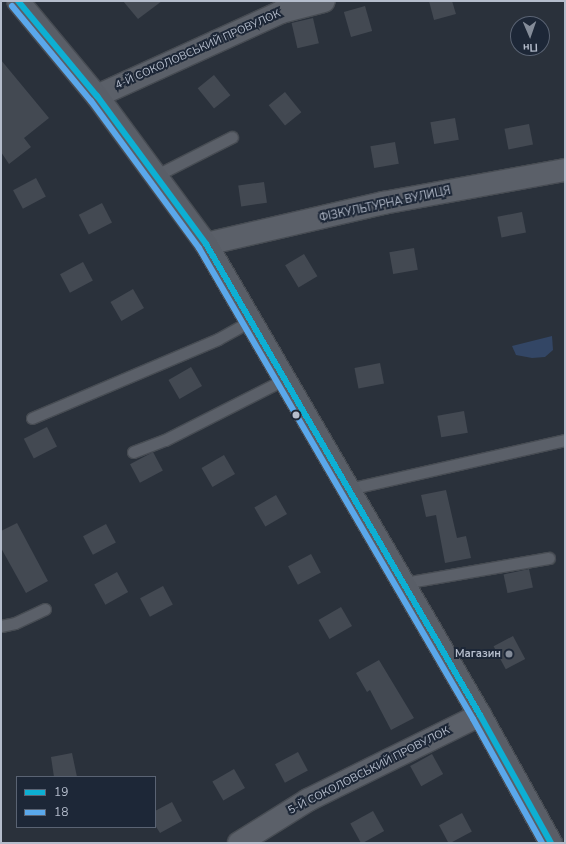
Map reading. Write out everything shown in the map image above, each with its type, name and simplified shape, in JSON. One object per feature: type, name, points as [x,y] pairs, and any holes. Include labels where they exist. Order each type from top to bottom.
[{"type":"street","points":[[18,1],[97,96],[157,175],[206,244],[404,583],[551,843]]},
{"type":"street","name":"4-Й СОКОЛОВСЬКИЙ ПРОВУЛОК","points":[[97,96],[281,12],[324,1]]},
{"type":"street","name":"ФІЗКУЛЬТУРНА ВУЛИЦЯ","points":[[206,244],[383,203],[565,170]]},
{"type":"street","name":"5-Й СОКОЛОВСЬКИЙ ПРОВУЛОК","points":[[239,843],[308,800],[480,715]]},
{"type":"lane","points":[[157,175],[232,137]]},
{"type":"lane","points":[[32,418],[203,345],[251,321]]},
{"type":"lane","points":[[133,452],[165,440],[285,379]]},
{"type":"lane","points":[[349,489],[565,440]]},
{"type":"lane","points":[[404,583],[549,558]]},
{"type":"lane","points":[[1,626],[15,623],[46,609]]},
{"type":"water","points":[[552,336],[553,350],[545,357],[532,358],[516,355],[512,346]]},
{"type":"building","points":[[123,1],[162,1],[138,19]]},
{"type":"building","points":[[429,1],[452,1],[456,14],[434,20]]},
{"type":"building","points":[[365,6],[372,31],[351,37],[344,12]]},
{"type":"building","points":[[313,18],[319,43],[297,48],[292,23]]},
{"type":"building","points":[[1,60],[49,118],[24,138],[31,147],[9,164],[1,152]]},
{"type":"building","points":[[214,75],[230,95],[214,108],[198,88]]},
{"type":"building","points":[[285,92],[301,112],[285,125],[269,105]]},
{"type":"building","points":[[455,118],[459,140],[434,144],[430,122]]},
{"type":"building","points":[[529,124],[533,145],[508,149],[504,129]]},
{"type":"building","points":[[395,142],[399,164],[374,168],[370,146]]},
{"type":"building","points":[[36,178],[46,197],[23,209],[13,190]]},
{"type":"building","points":[[264,182],[267,203],[241,206],[238,186]]},
{"type":"building","points":[[102,203],[112,223],[89,234],[79,215]]},
{"type":"building","points":[[522,212],[526,233],[501,237],[497,217]]},
{"type":"building","points":[[414,248],[418,270],[393,274],[389,252]]},
{"type":"building","points":[[304,254],[317,276],[299,288],[285,265]]},
{"type":"building","points":[[83,262],[93,281],[70,293],[60,274]]},
{"type":"building","points":[[133,289],[144,308],[121,321],[110,302]]},
{"type":"building","points":[[380,363],[384,384],[358,389],[354,368]]},
{"type":"building","points":[[191,367],[202,386],[179,399],[168,380]]},
{"type":"building","points":[[464,411],[468,433],[441,437],[437,416]]},
{"type":"building","points":[[47,427],[57,447],[34,458],[24,439]]},
{"type":"building","points":[[153,452],[163,471],[140,483],[130,464]]},
{"type":"building","points":[[224,455],[235,474],[212,487],[201,468]]},
{"type":"building","points":[[446,490],[457,538],[466,536],[471,558],[445,563],[436,515],[426,517],[421,495]]},
{"type":"building","points":[[276,495],[287,514],[265,527],[254,508]]},
{"type":"building","points":[[17,523],[48,581],[26,593],[1,548],[1,531]]},
{"type":"building","points":[[106,524],[116,543],[93,555],[83,536]]},
{"type":"building","points":[[311,554],[321,573],[298,585],[288,566]]},
{"type":"building","points":[[529,569],[533,588],[508,593],[504,574]]},
{"type":"building","points":[[117,572],[128,592],[105,605],[94,585]]},
{"type":"building","points":[[163,586],[173,605],[150,617],[140,598]]},
{"type":"building","points":[[341,607],[352,626],[329,639],[318,620]]},
{"type":"building","points":[[513,636],[525,659],[506,669],[494,646]]},
{"type":"building","points":[[379,660],[414,718],[391,730],[370,690],[367,692],[356,673]]},
{"type":"building","points":[[298,752],[308,771],[285,783],[275,764]]},
{"type":"building","points":[[72,753],[77,776],[54,776],[51,757]]},
{"type":"building","points":[[432,754],[443,774],[421,786],[410,766]]},
{"type":"building","points":[[234,769],[245,788],[223,801],[212,782]]},
{"type":"building","points":[[172,802],[182,821],[160,833],[156,827],[156,810]]},
{"type":"building","points":[[373,811],[384,831],[361,843],[350,824]]},
{"type":"building","points":[[462,813],[472,832],[449,843],[439,825]]},
{"type":"transit line","name":"19","points":[[18,1],[97,96],[206,244],[480,715],[551,843]]},
{"type":"transit line","name":"18","points":[[12,6],[91,101],[199,248],[473,719],[542,843]]},
{"type":"place","name":"Магазин","points":[[509,654]]}]
